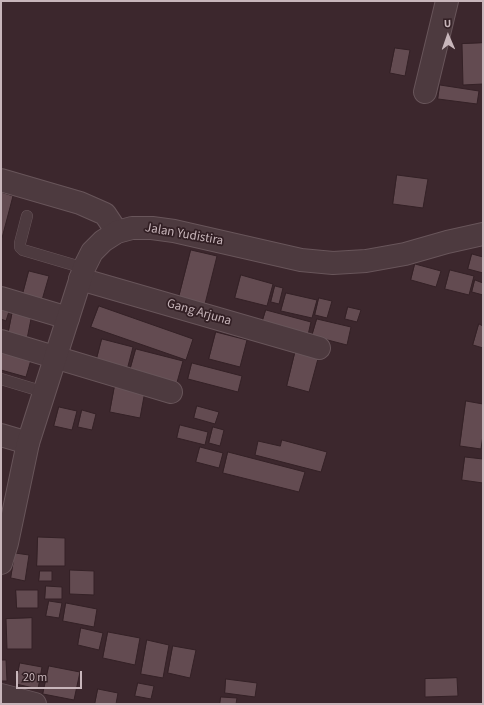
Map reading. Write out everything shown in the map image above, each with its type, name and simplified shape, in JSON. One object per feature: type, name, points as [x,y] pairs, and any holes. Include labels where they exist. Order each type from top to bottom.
[{"type":"street","points":[[425,92],[447,1]]},
{"type":"street","points":[[1,180],[80,203],[105,214],[117,232]]},
{"type":"street","name":"Jalan Yudistira","points":[[3,549],[28,443],[82,274],[92,252],[103,241],[117,232],[132,228],[152,228],[301,260],[333,263],[366,261],[406,254],[447,242],[483,234]]},
{"type":"street","name":"Gang Arjuna","points":[[82,274],[319,348]]},
{"type":"street","points":[[1,298],[68,318]]},
{"type":"street","points":[[1,341],[171,392]]},
{"type":"street","points":[[1,436],[28,443]]},
{"type":"street","points":[[1,695],[35,704]]},
{"type":"lane","points":[[27,216],[20,247],[23,250],[82,274]]},
{"type":"lane","points":[[1,379],[44,392]]},
{"type":"building","points":[[483,43],[483,84],[463,85],[462,44]]},
{"type":"building","points":[[395,48],[410,50],[405,76],[390,73]]},
{"type":"building","points":[[440,85],[479,91],[477,104],[438,99]]},
{"type":"building","points":[[397,175],[428,179],[423,208],[393,204]]},
{"type":"building","points":[[1,192],[13,196],[2,238],[1,238]]},
{"type":"building","points":[[191,250],[217,256],[205,304],[179,297]]},
{"type":"building","points":[[472,254],[483,257],[483,273],[468,269]]},
{"type":"building","points":[[415,264],[441,271],[436,287],[411,280]]},
{"type":"building","points":[[450,270],[474,276],[469,295],[445,289]]},
{"type":"building","points":[[29,271],[49,276],[40,307],[21,301]]},
{"type":"building","points":[[241,275],[273,284],[267,306],[235,298]]},
{"type":"building","points":[[475,280],[483,283],[483,295],[472,292]]},
{"type":"building","points":[[275,286],[283,288],[279,304],[271,302]]},
{"type":"building","points":[[286,293],[317,300],[312,318],[281,311]]},
{"type":"building","points":[[319,298],[332,301],[327,318],[315,315]]},
{"type":"building","points":[[1,302],[11,305],[6,321],[1,319]]},
{"type":"building","points":[[99,306],[193,339],[186,360],[91,327]]},
{"type":"building","points":[[348,307],[361,310],[357,322],[345,319]]},
{"type":"building","points":[[13,310],[32,314],[27,339],[8,335]]},
{"type":"building","points":[[266,310],[311,322],[308,335],[262,323]]},
{"type":"building","points":[[317,319],[351,327],[347,345],[312,336]]},
{"type":"building","points":[[479,324],[483,326],[483,348],[473,345]]},
{"type":"building","points":[[216,332],[247,340],[240,367],[209,359]]},
{"type":"building","points":[[102,339],[133,347],[127,370],[96,362]]},
{"type":"building","points":[[1,344],[33,353],[26,377],[1,370]]},
{"type":"building","points":[[136,349],[183,361],[176,386],[129,374]]},
{"type":"building","points":[[296,349],[319,355],[309,392],[287,386]]},
{"type":"building","points":[[192,363],[242,376],[238,392],[188,379]]},
{"type":"building","points":[[115,385],[145,391],[140,418],[110,412]]},
{"type":"building","points":[[466,401],[483,404],[483,435],[481,449],[460,446]]},
{"type":"building","points":[[197,406],[219,412],[215,424],[194,418]]},
{"type":"building","points":[[59,407],[77,411],[72,430],[54,426]]},
{"type":"building","points":[[82,410],[96,414],[92,430],[78,427]]},
{"type":"building","points":[[180,425],[208,432],[205,445],[177,438]]},
{"type":"building","points":[[213,427],[224,430],[220,446],[209,443]]},
{"type":"building","points":[[282,440],[327,452],[321,472],[255,455],[258,441],[280,446]]},
{"type":"building","points":[[200,447],[223,453],[219,468],[196,462]]},
{"type":"building","points":[[228,452],[305,472],[299,492],[223,473]]},
{"type":"building","points":[[465,457],[483,459],[483,483],[462,480]]},
{"type":"building","points":[[38,537],[65,538],[65,566],[37,566]]},
{"type":"building","points":[[15,553],[29,555],[25,581],[11,578]]},
{"type":"building","points":[[70,570],[94,571],[94,595],[70,594]]},
{"type":"building","points":[[40,571],[52,571],[52,581],[39,581]]},
{"type":"building","points":[[46,586],[62,587],[62,599],[45,599]]},
{"type":"building","points":[[16,590],[38,590],[38,608],[17,608]]},
{"type":"building","points":[[49,601],[62,603],[59,618],[46,616]]},
{"type":"building","points":[[66,603],[97,609],[94,627],[63,621]]},
{"type":"building","points":[[32,618],[32,649],[7,649],[6,619]]},
{"type":"building","points":[[81,628],[103,633],[99,650],[78,645]]},
{"type":"building","points":[[108,632],[140,638],[135,665],[103,658]]},
{"type":"building","points":[[147,640],[169,645],[163,678],[141,674]]},
{"type":"building","points":[[173,646],[196,650],[190,678],[168,673]]},
{"type":"building","points":[[1,660],[6,660],[7,681],[1,681]]},
{"type":"building","points":[[20,663],[42,667],[38,689],[16,684]]},
{"type":"building","points":[[49,666],[80,672],[74,700],[43,694]]},
{"type":"building","points":[[457,678],[458,696],[425,697],[425,679]]},
{"type":"building","points":[[226,679],[257,683],[255,697],[225,693]]},
{"type":"building","points":[[138,683],[154,686],[151,699],[135,696]]},
{"type":"building","points":[[98,689],[118,693],[116,704],[95,704]]},
{"type":"building","points":[[221,697],[237,698],[236,704],[220,704]]}]
